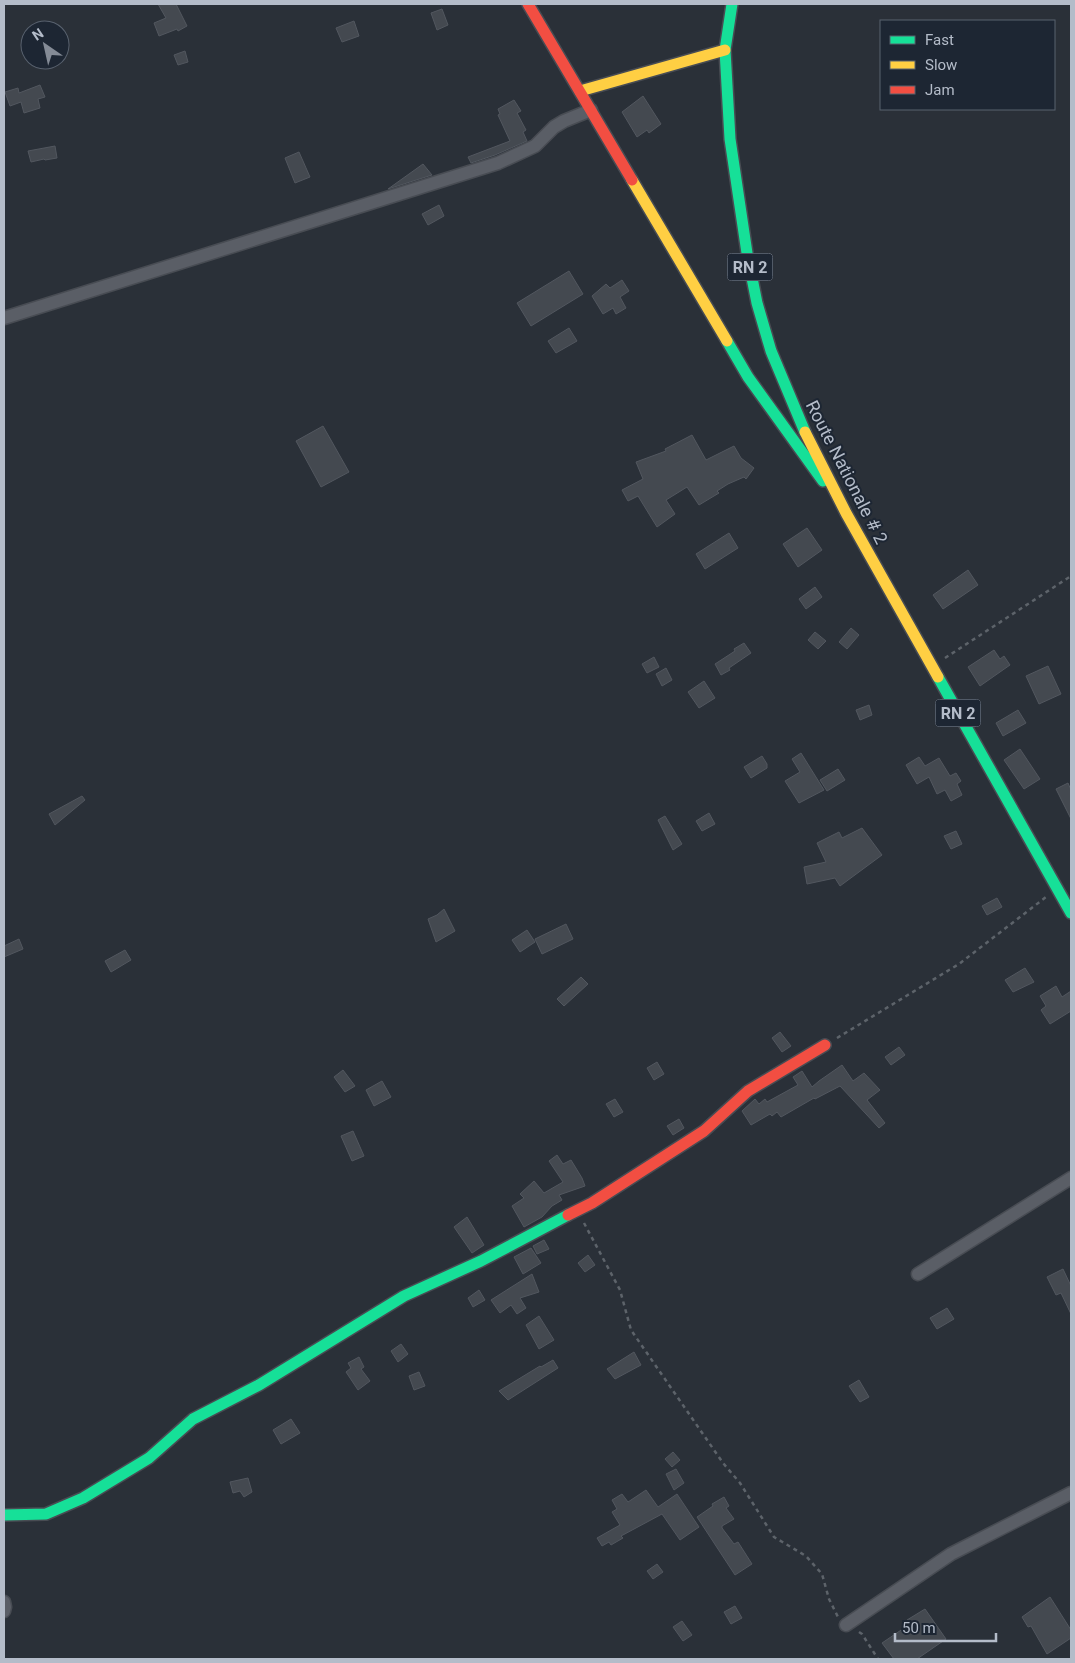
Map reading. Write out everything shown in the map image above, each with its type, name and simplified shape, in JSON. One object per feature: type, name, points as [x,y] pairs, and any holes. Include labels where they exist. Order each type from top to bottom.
[{"type":"main road","points":[[528,4],[748,377],[846,513]]},
{"type":"main road","name":"Route Nationale # 2","points":[[732,4],[725,50],[730,140],[747,253],[757,303],[771,351],[802,427],[846,513],[1071,913]]},
{"type":"main road","points":[[580,91],[725,50]]},
{"type":"main road","points":[[4,1515],[46,1514],[83,1498],[149,1458],[193,1419],[259,1384],[404,1296],[481,1261],[577,1211],[646,1170],[704,1131],[748,1090],[824,1045]]},
{"type":"street","points":[[4,318],[498,163],[535,146],[554,127],[564,121],[591,110]]},
{"type":"street","points":[[918,1274],[1071,1178]]},
{"type":"street","points":[[846,1625],[951,1554],[1071,1493]]},
{"type":"street","points":[[4,1602],[4,1611]]},
{"type":"path","points":[[932,666],[1071,576]]},
{"type":"path","points":[[824,1045],[959,964],[1057,889]]},
{"type":"path","points":[[577,1211],[620,1290],[631,1330],[723,1463],[740,1483],[774,1536],[806,1556],[822,1574],[829,1599],[837,1617],[846,1625],[862,1634],[878,1659]]},
{"type":"building","points":[[158,4],[176,4],[187,26],[178,31],[177,29],[159,36],[154,23],[166,18]]},
{"type":"building","points":[[442,9],[448,25],[437,30],[431,13]]},
{"type":"building","points":[[354,21],[359,36],[342,42],[336,28]]},
{"type":"building","points":[[185,51],[188,62],[178,65],[174,55]]},
{"type":"building","points":[[40,85],[45,97],[38,99],[40,108],[24,113],[21,102],[10,106],[5,92],[18,88],[19,93]]},
{"type":"building","points":[[643,96],[661,124],[649,133],[647,130],[637,137],[622,112]]},
{"type":"building","points":[[514,100],[521,111],[517,113],[526,130],[523,132],[527,141],[471,163],[468,157],[510,141],[498,115],[500,114],[498,109]]},
{"type":"building","points":[[55,146],[57,158],[31,162],[28,151]]},
{"type":"building","points":[[299,152],[310,177],[295,183],[285,158]]},
{"type":"building","points":[[423,164],[432,175],[388,189]]},
{"type":"building","points":[[439,205],[444,216],[428,225],[422,214]]},
{"type":"building","points":[[569,271],[583,294],[531,326],[517,303]]},
{"type":"building","points":[[622,280],[629,291],[620,297],[626,308],[616,314],[613,308],[603,314],[592,296],[606,284],[610,288]]},
{"type":"building","points":[[569,328],[577,341],[556,353],[548,341]]},
{"type":"building","points":[[323,426],[349,472],[321,487],[296,441]]},
{"type":"building","points":[[692,435],[706,460],[734,446],[741,458],[754,468],[746,479],[744,477],[728,484],[717,491],[719,493],[699,505],[687,487],[666,500],[675,514],[657,527],[638,496],[628,501],[622,490],[643,479],[636,462],[666,451],[665,449]]},
{"type":"building","points":[[807,528],[822,550],[798,567],[783,544]]},
{"type":"building","points":[[729,533],[738,548],[705,569],[696,554]]},
{"type":"building","points":[[968,570],[978,585],[943,609],[933,595]]},
{"type":"building","points":[[815,587],[822,597],[806,609],[799,599]]},
{"type":"building","points":[[851,628],[859,635],[847,649],[839,642]]},
{"type":"building","points":[[815,632],[826,641],[818,649],[808,640]]},
{"type":"building","points":[[744,643],[751,653],[721,675],[715,664]]},
{"type":"building","points":[[994,650],[1000,659],[1004,656],[1010,665],[980,686],[968,667]]},
{"type":"building","points":[[654,657],[659,667],[647,673],[642,664]]},
{"type":"building","points":[[1048,666],[1061,694],[1039,704],[1026,676]]},
{"type":"building","points":[[666,668],[672,680],[662,686],[656,674]]},
{"type":"building","points":[[704,681],[715,698],[699,708],[688,692]]},
{"type":"building","points":[[869,705],[872,715],[860,720],[856,710]]},
{"type":"building","points":[[1018,710],[1026,723],[1003,736],[996,723]]},
{"type":"building","points":[[1020,749],[1040,779],[1024,789],[1004,760]]},
{"type":"building","points":[[801,753],[824,790],[799,803],[785,781],[800,772],[792,759]]},
{"type":"building","points":[[762,756],[767,764],[767,768],[751,778],[744,767]]},
{"type":"building","points":[[919,757],[925,766],[939,758],[950,776],[956,773],[961,781],[957,784],[962,795],[951,801],[945,790],[937,794],[929,777],[917,784],[906,765]]},
{"type":"building","points":[[838,769],[845,780],[827,791],[820,780]]},
{"type":"building","points":[[1068,783],[1071,790],[1071,819],[1056,789]]},
{"type":"building","points":[[82,796],[85,800],[55,825],[49,814]]},
{"type":"building","points":[[709,813],[715,824],[702,831],[696,821]]},
{"type":"building","points":[[665,816],[682,844],[673,850],[658,820]]},
{"type":"building","points":[[862,828],[882,855],[840,886],[835,878],[807,884],[804,867],[826,862],[817,843],[839,832],[842,838]]},
{"type":"building","points":[[956,831],[962,844],[951,849],[944,836]]},
{"type":"building","points":[[997,898],[1002,907],[987,915],[982,906]]},
{"type":"building","points":[[444,909],[455,931],[436,942],[428,919]]},
{"type":"building","points":[[566,924],[573,939],[542,954],[535,939]]},
{"type":"building","points":[[527,930],[535,942],[520,952],[512,940]]},
{"type":"building","points":[[19,939],[23,949],[4,957],[4,946]]},
{"type":"building","points":[[125,950],[131,960],[111,972],[105,961]]},
{"type":"building","points":[[1025,968],[1034,982],[1013,992],[1005,980]]},
{"type":"building","points":[[581,977],[588,984],[564,1006],[557,999]]},
{"type":"building","points":[[1056,986],[1062,997],[1071,991],[1071,1011],[1050,1024],[1041,1010],[1046,1006],[1040,996]]},
{"type":"building","points":[[780,1032],[791,1046],[782,1052],[772,1038]]},
{"type":"building","points":[[899,1047],[905,1055],[891,1065],[885,1057]]},
{"type":"building","points":[[657,1062],[664,1074],[654,1080],[647,1068]]},
{"type":"building","points":[[842,1065],[853,1081],[864,1073],[880,1090],[867,1100],[885,1123],[879,1128],[840,1086],[781,1117],[777,1112],[751,1125],[742,1111],[755,1099],[759,1104],[765,1099],[767,1102],[798,1085],[793,1077],[802,1071],[812,1087]]},
{"type":"building","points":[[343,1070],[355,1086],[345,1092],[334,1077]]},
{"type":"building","points":[[382,1081],[391,1097],[374,1106],[366,1090]]},
{"type":"building","points":[[615,1099],[623,1112],[614,1117],[606,1104]]},
{"type":"building","points":[[679,1119],[684,1128],[673,1135],[667,1126]]},
{"type":"building","points":[[353,1131],[364,1156],[352,1161],[341,1136]]},
{"type":"building","points":[[557,1155],[563,1164],[571,1160],[585,1186],[559,1195],[562,1200],[552,1206],[542,1217],[524,1227],[512,1206],[524,1198],[520,1194],[534,1181],[544,1193],[563,1182],[549,1161]]},
{"type":"building","points":[[467,1217],[484,1245],[472,1253],[454,1227]]},
{"type":"building","points":[[544,1240],[549,1249],[537,1254],[533,1246]]},
{"type":"building","points":[[531,1248],[541,1263],[523,1274],[514,1257]]},
{"type":"building","points":[[588,1255],[595,1265],[585,1272],[578,1263]]},
{"type":"building","points":[[1063,1269],[1071,1286],[1071,1314],[1061,1293],[1056,1295],[1047,1277]]},
{"type":"building","points":[[532,1274],[539,1292],[520,1298],[526,1308],[517,1314],[511,1305],[500,1313],[491,1300]]},
{"type":"building","points":[[479,1290],[485,1300],[473,1307],[468,1298]]},
{"type":"building","points":[[947,1308],[954,1319],[937,1329],[930,1318]]},
{"type":"building","points":[[539,1316],[554,1340],[539,1349],[526,1325]]},
{"type":"building","points":[[401,1344],[408,1354],[398,1362],[391,1351]]},
{"type":"building","points":[[634,1352],[641,1365],[615,1379],[607,1369]]},
{"type":"building","points":[[359,1357],[364,1367],[361,1369],[370,1381],[358,1390],[346,1372],[351,1368],[348,1363]]},
{"type":"building","points":[[553,1360],[558,1368],[508,1400],[499,1391],[540,1366]]},
{"type":"building","points":[[419,1372],[425,1386],[414,1390],[409,1376]]},
{"type":"building","points":[[859,1380],[869,1397],[860,1402],[849,1386]]},
{"type":"building","points":[[291,1419],[300,1433],[281,1444],[273,1430]]},
{"type":"building","points":[[673,1452],[680,1460],[672,1467],[665,1459]]},
{"type":"building","points":[[676,1469],[684,1483],[674,1490],[666,1474]]},
{"type":"building","points":[[248,1478],[252,1492],[244,1497],[240,1491],[233,1493],[230,1482]]},
{"type":"building","points":[[646,1490],[658,1507],[677,1494],[699,1527],[680,1540],[662,1514],[621,1536],[623,1538],[611,1545],[609,1542],[602,1546],[597,1538],[620,1525],[612,1512],[617,1509],[612,1500],[622,1494],[628,1502]]},
{"type":"building","points":[[724,1497],[729,1506],[726,1508],[734,1519],[722,1526],[722,1528],[734,1544],[738,1542],[752,1564],[735,1575],[697,1517],[713,1506],[712,1504]]},
{"type":"building","points":[[657,1564],[663,1572],[653,1579],[647,1571]]},
{"type":"building","points":[[1050,1597],[1071,1630],[1071,1638],[1047,1654],[1031,1626],[1028,1627],[1022,1617]]},
{"type":"building","points":[[735,1606],[742,1618],[731,1624],[724,1612]]},
{"type":"building","points":[[925,1609],[946,1639],[917,1659],[894,1659],[882,1643],[910,1624],[907,1620]]},
{"type":"building","points":[[682,1621],[692,1635],[683,1641],[673,1627]]},
{"type":"traffic: fast","points":[[732,4],[725,50],[730,139],[747,253],[757,303],[771,351],[805,432]]},
{"type":"traffic: fast","points":[[727,341],[748,377],[823,481]]},
{"type":"traffic: fast","points":[[938,677],[1071,913]]},
{"type":"traffic: fast","points":[[4,1515],[46,1514],[83,1498],[149,1458],[193,1419],[259,1385],[404,1296],[481,1261],[568,1215]]},
{"type":"traffic: slow","points":[[580,91],[725,50]]},
{"type":"traffic: slow","points":[[632,180],[727,341]]},
{"type":"traffic: slow","points":[[805,432],[846,513],[938,677]]},
{"type":"traffic: jam","points":[[528,4],[632,180]]},
{"type":"traffic: jam","points":[[568,1215],[592,1203],[704,1131],[748,1091],[825,1045]]}]
